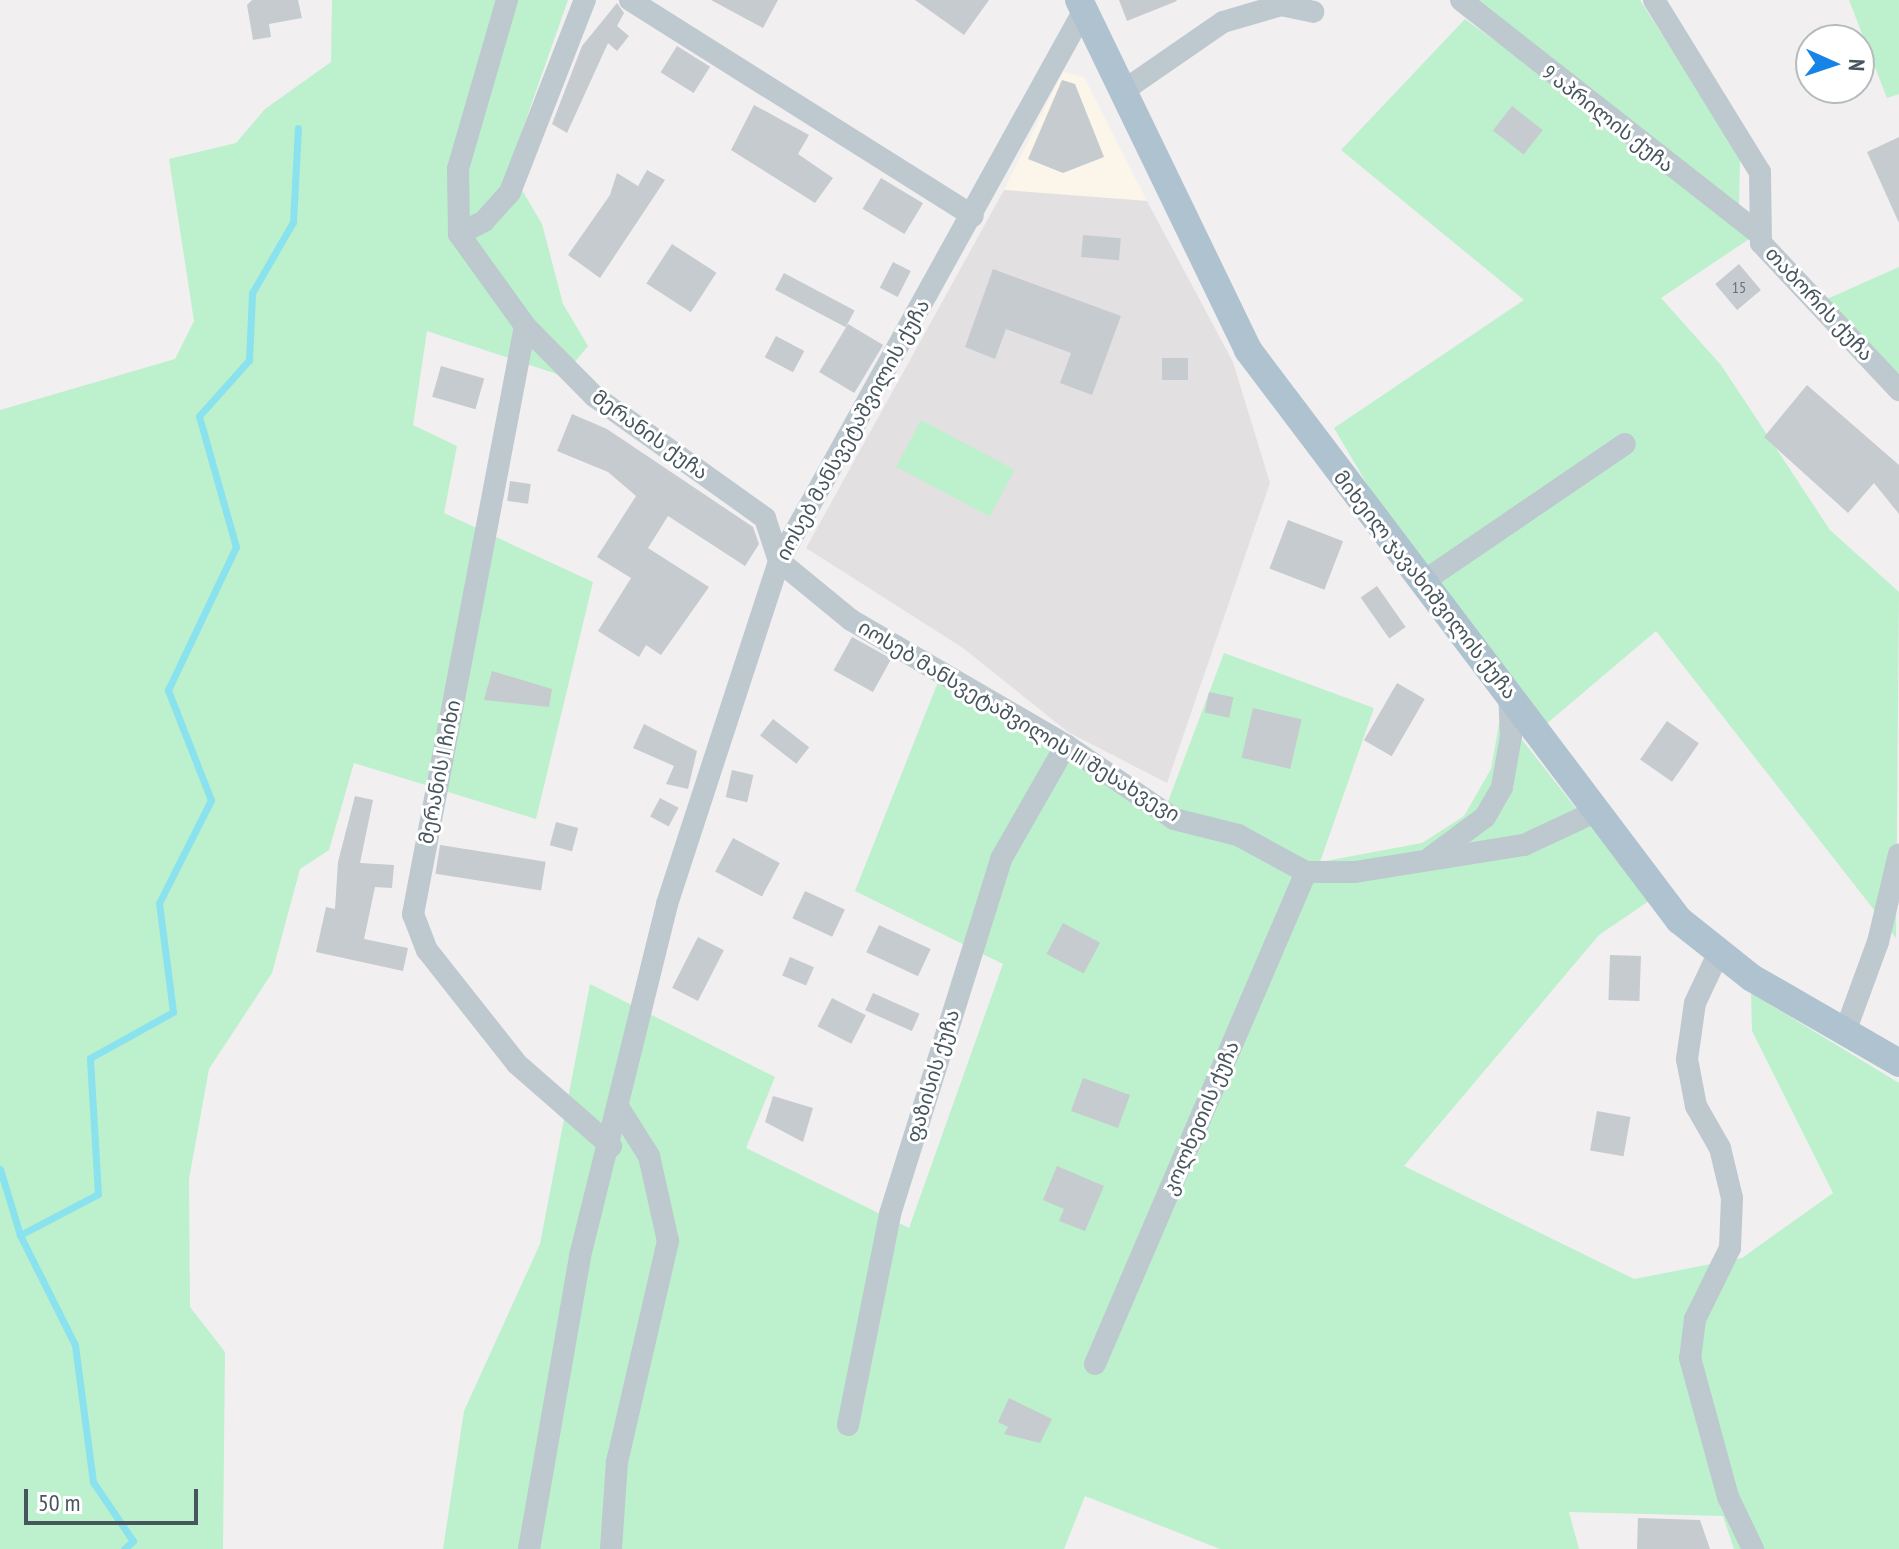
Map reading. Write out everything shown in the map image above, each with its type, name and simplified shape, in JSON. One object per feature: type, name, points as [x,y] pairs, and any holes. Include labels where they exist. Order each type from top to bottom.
[{"type":"main road","name":"მიხეილ ჯავახიშვილის ქუჩა","points":[[1082,5],[1248,350],[1509,691],[1679,920],[1719,952],[1899,1063]]},
{"type":"street","points":[[507,0],[458,169],[459,234],[484,221],[510,192],[585,0]]},
{"type":"street","points":[[630,0],[973,216]]},
{"type":"street","name":"9 აპრილის ქუჩა","points":[[1461,0],[1758,233]]},
{"type":"street","name":"თაბორის ქუჩა","points":[[1654,0],[1760,172],[1758,233],[1899,390]]},
{"type":"street","name":"იოსებ მანსვეტაშვილის ქუჩა","points":[[529,1549],[580,1256],[611,1146],[667,904],[779,561],[973,216],[1082,5]]},
{"type":"street","points":[[1123,91],[1223,22],[1281,5],[1313,12]]},
{"type":"street","name":"მერანის ქუჩა","points":[[459,234],[525,326],[594,396],[765,518],[779,561]]},
{"type":"street","name":"მერანის I ჩიხი","points":[[525,326],[413,914],[427,950],[517,1064],[611,1146]]},
{"type":"street","points":[[1424,581],[1625,444]]},
{"type":"street","name":"იოსებ მანსვეტაშვილის III შესახვევი","points":[[779,561],[851,620],[1066,745],[1174,819],[1238,835],[1306,872]]},
{"type":"street","points":[[1426,861],[1485,817],[1502,787],[1511,736],[1509,691]]},
{"type":"street","name":"ფაზისის ქუჩა","points":[[848,1425],[890,1214],[996,873],[1066,745]]},
{"type":"street","points":[[1306,872],[1426,861],[1524,845],[1597,811]]},
{"type":"street","points":[[1845,1032],[1878,942],[1899,854]]},
{"type":"street","name":"კოლხეთის ქუჩა","points":[[1095,1364],[1306,872]]},
{"type":"street","points":[[1719,952],[1695,1003],[1687,1059],[1696,1106],[1720,1148],[1732,1198],[1730,1248],[1695,1319],[1690,1358],[1728,1497],[1753,1549]]},
{"type":"street","points":[[611,1549],[617,1462],[668,1241],[649,1156],[618,1107]]},
{"type":"shaded area","points":[[1063,72],[1084,77],[1147,201],[1004,190]]},
{"type":"shaded area","points":[[1004,190],[1147,201],[1233,362],[1270,483],[1167,783],[1068,732],[963,648],[806,548]]},
{"type":"green space","points":[[332,0],[568,0],[509,168],[542,224],[563,304],[588,346],[563,376],[427,331],[413,425],[457,446],[444,513],[593,582],[536,819],[354,763],[329,850],[300,869],[272,973],[209,1069],[189,1179],[190,1307],[225,1352],[223,1549],[0,1549],[0,410],[175,359],[194,321],[169,159],[236,143],[265,109],[331,62]]},
{"type":"green space","points":[[1478,0],[1640,0],[1740,157],[1739,209]]},
{"type":"green space","points":[[1849,0],[1899,0],[1899,94],[1887,98],[1875,67],[1875,24],[1858,24]]},
{"type":"green space","points":[[1465,19],[1758,233],[1661,298],[1721,365],[1830,530],[1899,592],[1896,938],[1656,631],[1538,731],[1424,581],[1334,428],[1524,300],[1341,150]]},
{"type":"green space","points":[[1899,267],[1899,373],[1888,378],[1818,303]]},
{"type":"green space","points":[[921,420],[1015,470],[990,517],[896,467]]},
{"type":"green space","points":[[1224,653],[1374,708],[1320,862],[1422,843],[1464,816],[1491,769],[1501,713],[1649,901],[1599,935],[1404,1166],[1634,1279],[1742,1258],[1833,1193],[1752,1031],[1751,993],[1899,1083],[1899,1549],[1734,1549],[1723,1516],[1569,1512],[1579,1549],[1220,1549],[1085,1496],[1064,1549],[443,1549],[464,1411],[540,1244],[590,984],[775,1077],[746,1148],[909,1228],[1003,964],[855,891],[938,682],[1166,807]]},
{"type":"building","points":[[252,0],[298,0],[302,18],[269,24],[271,37],[253,40],[247,5]]},
{"type":"building","points":[[711,0],[778,0],[763,28]]},
{"type":"building","points":[[915,0],[989,0],[964,35]]},
{"type":"building","points":[[1119,0],[1176,0],[1177,1],[1127,21]]},
{"type":"building","points":[[617,3],[624,13],[617,26],[629,36],[617,51],[608,43],[567,133],[552,124],[582,46]]},
{"type":"building","points":[[677,46],[710,67],[694,93],[661,72]]},
{"type":"building","points":[[1062,80],[1075,84],[1104,157],[1063,173],[1028,159]]},
{"type":"building","points":[[754,105],[809,135],[798,154],[833,178],[815,203],[731,150]]},
{"type":"building","points":[[1512,106],[1543,130],[1524,154],[1493,130]]},
{"type":"building","points":[[1899,137],[1899,223],[1867,152]]},
{"type":"building","points":[[647,170],[665,180],[600,278],[568,255],[610,195],[617,173],[638,186]]},
{"type":"building","points":[[881,178],[923,203],[904,234],[862,209]]},
{"type":"building","points":[[1083,235],[1121,238],[1119,260],[1081,257]]},
{"type":"building","points":[[672,244],[716,273],[691,312],[646,283]]},
{"type":"building","points":[[893,262],[911,271],[898,297],[880,288]]},
{"type":"building","points":[[1739,264],[1761,290],[1737,310],[1715,284]]},
{"type":"building","points":[[993,269],[1121,316],[1092,395],[1060,383],[1071,353],[1006,329],[995,359],[965,347]]},
{"type":"building","points":[[784,273],[855,311],[846,327],[775,290]]},
{"type":"building","points":[[848,324],[883,345],[854,393],[819,372]]},
{"type":"building","points":[[776,336],[804,351],[793,372],[765,357]]},
{"type":"building","points":[[1162,358],[1188,358],[1188,380],[1162,380]]},
{"type":"building","points":[[441,366],[484,378],[475,409],[432,397]]},
{"type":"building","points":[[1807,385],[1899,465],[1899,514],[1874,483],[1848,513],[1764,437]]},
{"type":"building","points":[[572,414],[607,429],[753,527],[759,544],[745,566],[668,516],[648,548],[709,587],[661,655],[646,645],[639,657],[598,631],[631,578],[597,557],[636,496],[608,472],[557,451]]},
{"type":"building","points":[[510,481],[531,484],[528,504],[507,501]]},
{"type":"building","points":[[1288,520],[1343,541],[1324,590],[1269,569]]},
{"type":"building","points":[[1377,586],[1406,627],[1389,638],[1361,597]]},
{"type":"building","points":[[852,637],[891,659],[873,692],[834,670]]},
{"type":"building","points":[[492,671],[552,689],[549,707],[484,700]]},
{"type":"building","points":[[1397,683],[1425,699],[1392,756],[1364,740]]},
{"type":"building","points":[[1209,692],[1233,697],[1229,718],[1205,713]]},
{"type":"building","points":[[1253,708],[1302,719],[1290,769],[1242,758]]},
{"type":"building","points":[[773,719],[809,747],[796,764],[760,736]]},
{"type":"building","points":[[1667,721],[1699,743],[1672,782],[1640,760]]},
{"type":"building","points":[[644,724],[697,751],[688,789],[666,784],[674,766],[633,748]]},
{"type":"building","points":[[732,770],[753,775],[747,802],[726,797]]},
{"type":"building","points":[[355,796],[373,800],[360,863],[394,865],[392,888],[375,887],[364,939],[408,948],[403,971],[316,952],[326,907],[335,909],[338,862]]},
{"type":"building","points":[[660,798],[679,808],[669,826],[650,817]]},
{"type":"building","points":[[556,822],[578,828],[572,851],[550,845]]},
{"type":"building","points":[[733,838],[780,863],[762,896],[715,872]]},
{"type":"building","points":[[440,845],[546,862],[541,890],[435,874]]},
{"type":"building","points":[[805,891],[845,910],[832,937],[792,918]]},
{"type":"building","points":[[1063,923],[1100,943],[1084,974],[1047,954]]},
{"type":"building","points":[[879,925],[931,949],[918,976],[866,952]]},
{"type":"building","points":[[698,937],[724,950],[698,1001],[672,988]]},
{"type":"building","points":[[1610,955],[1641,956],[1639,1001],[1608,1000]]},
{"type":"building","points":[[790,957],[814,967],[806,986],[782,975]]},
{"type":"building","points":[[873,993],[920,1014],[912,1031],[865,1010]]},
{"type":"building","points":[[832,998],[866,1015],[851,1044],[817,1027]]},
{"type":"building","points":[[1083,1078],[1130,1095],[1118,1128],[1071,1111]]},
{"type":"building","points":[[773,1096],[813,1108],[803,1142],[765,1122]]},
{"type":"building","points":[[1597,1111],[1630,1117],[1624,1156],[1590,1150]]},
{"type":"building","points":[[1057,1166],[1104,1186],[1085,1231],[1059,1221],[1064,1209],[1043,1200]]},
{"type":"building","points":[[1009,1398],[1052,1419],[1040,1443],[1004,1434],[1008,1427],[998,1422]]},
{"type":"building","points":[[1638,1518],[1700,1520],[1710,1549],[1637,1549]]},
{"type":"waterway","points":[[124,1549],[133,1541],[93,1482],[75,1345],[20,1235],[98,1194],[90,1058],[173,1012],[159,903],[211,800],[168,690],[236,547],[199,416],[249,360],[252,293],[293,222],[298,128]]},
{"type":"waterway","points":[[0,1169],[20,1235]]}]
